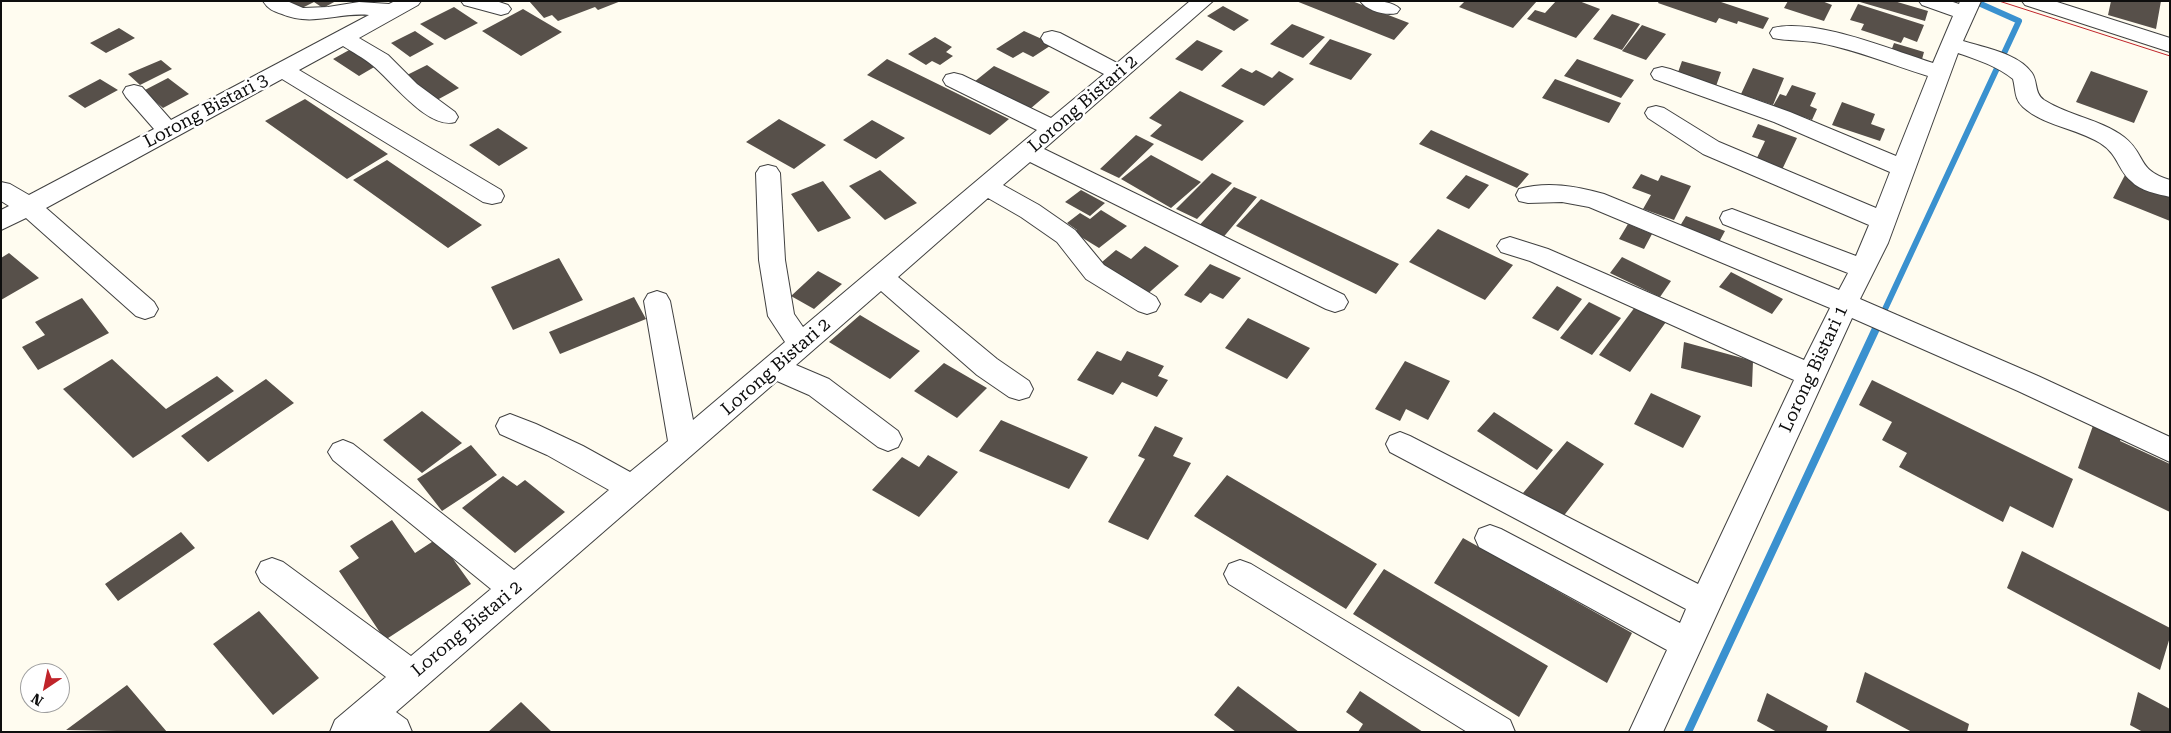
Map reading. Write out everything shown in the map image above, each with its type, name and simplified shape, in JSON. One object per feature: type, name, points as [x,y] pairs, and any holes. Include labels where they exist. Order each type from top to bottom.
[{"type":"street","points":[[272,1],[300,14],[402,6]]},
{"type":"street","points":[[471,1],[501,10]]},
{"type":"street","name":"Lorong Bistari 2","points":[[358,722],[1203,1]]},
{"type":"street","points":[[1370,1],[1390,9]]},
{"type":"street","points":[[1929,1],[1968,7]]},
{"type":"street","points":[[2032,1],[2170,45]]},
{"type":"street","points":[[2097,22],[2103,1]]},
{"type":"street","name":"Lorong Bistari 3","points":[[1,221],[402,6]]},
{"type":"street","name":"Lorong Bistari 1","points":[[1646,732],[1810,375],[1854,308],[1862,268],[1883,221],[1951,44],[1968,7]]},
{"type":"street","points":[[1780,33],[1798,32],[1829,38],[1940,74]]},
{"type":"street","points":[[344,38],[380,60],[409,90],[446,117]]},
{"type":"street","points":[[1052,38],[1119,73]]},
{"type":"street","points":[[1951,44],[2012,67],[2023,76],[2026,83],[2027,96],[2032,102],[2058,117],[2098,132],[2116,143],[2128,154],[2136,172],[2144,179],[2170,189]]},
{"type":"street","points":[[282,70],[492,196]]},
{"type":"street","points":[[1662,74],[1782,117],[1903,168]]},
{"type":"street","points":[[954,80],[1054,129]]},
{"type":"street","points":[[134,92],[168,131]]},
{"type":"street","points":[[1656,113],[1711,148],[1883,221]]},
{"type":"street","points":[[1028,151],[1335,302]]},
{"type":"street","points":[[768,173],[772,260],[781,316],[802,345]]},
{"type":"street","points":[[986,186],[1030,211],[1066,236],[1095,272],[1147,304]]},
{"type":"street","points":[[1,190],[28,206],[145,309]]},
{"type":"street","points":[[1528,195],[1548,192],[1563,193],[1595,200],[1898,326],[2085,408],[2170,450]]},
{"type":"street","points":[[1732,218],[1862,268]]},
{"type":"street","points":[[1510,246],[1539,255],[1810,375]]},
{"type":"street","points":[[881,277],[988,368],[1019,389]]},
{"type":"street","points":[[657,301],[683,446]]},
{"type":"street","points":[[775,368],[819,387],[888,439]]},
{"type":"street","points":[[510,426],[546,440],[633,489]]},
{"type":"street","points":[[1400,444],[1705,604]]},
{"type":"street","points":[[343,452],[514,589]]},
{"type":"street","points":[[1490,538],[1686,644]]},
{"type":"street","points":[[272,572],[411,676]]},
{"type":"street","points":[[1240,574],[1498,732]]},
{"type":"street","points":[[358,722],[396,732]]},
{"type":"building","points":[[287,1],[336,1],[323,8],[314,2],[300,9]]},
{"type":"building","points":[[529,1],[621,1],[598,10],[595,7],[558,21],[552,15],[544,18]]},
{"type":"building","points":[[1296,1],[1352,1],[1409,23],[1394,40]]},
{"type":"building","points":[[1465,1],[1537,1],[1513,28],[1459,7]]},
{"type":"building","points":[[1556,1],[1579,1],[1600,9],[1576,38],[1527,19],[1535,10],[1545,13]]},
{"type":"building","points":[[1659,1],[1718,1],[1769,18],[1763,29],[1738,21],[1737,24],[1719,18],[1716,23],[1658,3]]},
{"type":"building","points":[[1788,1],[1822,1],[1832,5],[1824,21],[1784,8]]},
{"type":"building","points":[[1894,1],[1928,11],[1925,21],[1860,2]]},
{"type":"building","points":[[2111,1],[2161,1],[2156,29],[2108,15]]},
{"type":"building","points":[[1858,4],[1924,25],[1917,42],[1904,37],[1901,43],[1861,30],[1864,24],[1850,20]]},
{"type":"building","points":[[1223,6],[1249,20],[1234,31],[1207,16]]},
{"type":"building","points":[[454,7],[478,23],[445,40],[420,24]]},
{"type":"building","points":[[523,9],[562,32],[521,56],[482,31]]},
{"type":"building","points":[[1612,14],[1640,24],[1622,50],[1593,39]]},
{"type":"building","points":[[1292,24],[1325,37],[1303,58],[1270,44]]},
{"type":"building","points":[[1642,25],[1666,34],[1646,60],[1622,51]]},
{"type":"building","points":[[119,28],[135,38],[106,53],[90,43]]},
{"type":"building","points":[[415,31],[434,44],[410,57],[391,43]]},
{"type":"building","points":[[1024,31],[1053,44],[1033,57],[1023,52],[1013,58],[996,49]]},
{"type":"building","points":[[935,37],[952,47],[946,52],[953,56],[940,65],[932,61],[926,65],[908,54]]},
{"type":"building","points":[[1330,39],[1372,54],[1351,80],[1309,64]]},
{"type":"building","points":[[1197,40],[1223,51],[1202,71],[1175,59]]},
{"type":"building","points":[[1894,43],[1924,52],[1921,63],[1890,54]]},
{"type":"building","points":[[351,49],[376,66],[359,76],[333,59]]},
{"type":"building","points":[[887,59],[1009,119],[990,135],[867,75]]},
{"type":"building","points":[[1577,59],[1634,80],[1621,98],[1564,76]]},
{"type":"building","points":[[161,60],[172,69],[140,85],[128,74]]},
{"type":"building","points":[[1682,61],[1721,72],[1715,89],[1676,78]]},
{"type":"building","points":[[427,65],[459,88],[437,100],[405,76]]},
{"type":"building","points":[[994,66],[1050,92],[1030,109],[974,82]]},
{"type":"building","points":[[1241,68],[1252,73],[1256,70],[1272,78],[1279,71],[1294,79],[1264,106],[1221,86]]},
{"type":"building","points":[[1753,68],[1784,78],[1773,105],[1741,94]]},
{"type":"building","points":[[2091,71],[2148,91],[2134,123],[2076,102]]},
{"type":"building","points":[[168,78],[189,94],[163,108],[143,91]]},
{"type":"building","points":[[100,79],[118,90],[85,108],[68,96]]},
{"type":"building","points":[[1555,79],[1621,103],[1609,123],[1542,98]]},
{"type":"building","points":[[1792,85],[1816,93],[1810,106],[1817,109],[1812,120],[1773,106],[1780,94],[1786,96]]},
{"type":"building","points":[[1180,91],[1244,121],[1202,161],[1150,136],[1162,125],[1149,118]]},
{"type":"building","points":[[305,99],[388,154],[347,179],[265,121]]},
{"type":"building","points":[[1842,102],[1875,114],[1871,124],[1885,129],[1880,141],[1832,125]]},
{"type":"building","points":[[779,119],[826,145],[794,169],[746,142]]},
{"type":"building","points":[[872,120],[905,138],[876,159],[843,140]]},
{"type":"building","points":[[1758,124],[1797,138],[1780,174],[1754,164],[1765,141],[1752,137]]},
{"type":"building","points":[[498,128],[528,148],[499,166],[469,145]]},
{"type":"building","points":[[1431,130],[1529,174],[1517,188],[1419,144]]},
{"type":"building","points":[[1136,135],[1154,144],[1119,178],[1100,169]]},
{"type":"building","points":[[1151,155],[1201,182],[1171,208],[1121,179]]},
{"type":"building","points":[[387,160],[482,225],[448,248],[353,180]]},
{"type":"building","points":[[880,170],[917,203],[885,220],[849,186]]},
{"type":"building","points":[[1212,173],[1232,183],[1197,219],[1176,209]]},
{"type":"building","points":[[1641,174],[1658,181],[1661,175],[1691,186],[1674,220],[1643,209],[1651,195],[1632,188]]},
{"type":"building","points":[[1466,175],[1489,185],[1469,209],[1446,198]]},
{"type":"building","points":[[2125,175],[2170,193],[2170,221],[2113,198]]},
{"type":"building","points":[[823,181],[851,218],[818,232],[791,194]]},
{"type":"building","points":[[1234,187],[1257,197],[1221,240],[1196,229]]},
{"type":"building","points":[[1081,190],[1105,203],[1090,216],[1065,202]]},
{"type":"building","points":[[1261,199],[1399,264],[1376,294],[1236,226]]},
{"type":"building","points":[[1101,210],[1127,226],[1099,248],[1073,232],[1077,230],[1067,223],[1080,213],[1090,219]]},
{"type":"building","points":[[1686,216],[1725,231],[1719,242],[1680,226]]},
{"type":"building","points":[[1628,224],[1652,234],[1644,249],[1619,239]]},
{"type":"building","points":[[1438,229],[1513,265],[1485,300],[1409,262]]},
{"type":"building","points":[[1145,246],[1179,266],[1143,298],[1095,268],[1116,250],[1131,259]]},
{"type":"building","points":[[9,253],[39,278],[1,300],[1,258]]},
{"type":"building","points":[[1622,257],[1671,281],[1660,297],[1610,273]]},
{"type":"building","points":[[559,258],[583,300],[513,330],[491,287]]},
{"type":"building","points":[[1210,264],[1241,278],[1223,299],[1210,293],[1201,303],[1184,295]]},
{"type":"building","points":[[818,271],[842,284],[814,309],[791,296]]},
{"type":"building","points":[[1731,272],[1783,299],[1772,314],[1719,287]]},
{"type":"building","points":[[1557,286],[1582,299],[1558,331],[1532,318]]},
{"type":"building","points":[[634,297],[646,319],[560,354],[549,332]]},
{"type":"building","points":[[82,298],[109,333],[38,370],[22,347],[45,335],[35,322]]},
{"type":"building","points":[[1589,302],[1621,318],[1592,355],[1560,338]]},
{"type":"building","points":[[1635,307],[1666,322],[1630,372],[1599,355]]},
{"type":"building","points":[[860,315],[920,351],[890,379],[829,342]]},
{"type":"building","points":[[1248,318],[1310,348],[1287,379],[1225,348]]},
{"type":"building","points":[[1684,342],[1753,361],[1752,387],[1681,368]]},
{"type":"building","points":[[1097,351],[1121,361],[1127,351],[1164,366],[1158,376],[1168,380],[1157,397],[1122,382],[1113,395],[1077,380]]},
{"type":"building","points":[[112,359],[166,409],[217,376],[234,391],[133,458],[63,389]]},
{"type":"building","points":[[1405,361],[1450,381],[1428,420],[1406,409],[1400,421],[1375,409]]},
{"type":"building","points":[[944,363],[987,388],[957,418],[914,391]]},
{"type":"building","points":[[266,379],[294,403],[208,462],[181,436]]},
{"type":"building","points":[[1872,380],[2073,479],[2053,528],[2010,506],[2003,522],[1899,467],[1907,453],[1882,440],[1892,422],[1859,405]]},
{"type":"building","points":[[1651,393],[1701,416],[1683,448],[1634,424]]},
{"type":"building","points":[[422,411],[462,443],[422,473],[383,440]]},
{"type":"building","points":[[1494,412],[1553,450],[1537,470],[1477,431]]},
{"type":"building","points":[[1001,420],[1088,457],[1069,489],[979,451]]},
{"type":"building","points":[[2095,420],[2123,433],[2120,441],[2170,464],[2170,512],[2078,468]]},
{"type":"building","points":[[1155,426],[1183,438],[1173,456],[1191,463],[1148,540],[1108,522],[1145,459],[1138,456]]},
{"type":"building","points":[[1567,441],[1604,464],[1562,518],[1523,493]]},
{"type":"building","points":[[471,445],[497,475],[442,511],[417,479]]},
{"type":"building","points":[[928,455],[958,472],[919,517],[872,490],[902,457],[919,467]]},
{"type":"building","points":[[1227,475],[1377,564],[1346,609],[1194,516]]},
{"type":"building","points":[[503,476],[517,486],[525,480],[565,512],[515,553],[462,508]]},
{"type":"building","points":[[392,520],[415,553],[438,538],[471,584],[385,640],[339,571],[359,558],[350,546]]},
{"type":"building","points":[[181,532],[195,548],[118,601],[105,584]]},
{"type":"building","points":[[1463,538],[1632,633],[1607,683],[1434,583]]},
{"type":"building","points":[[2022,551],[2170,628],[2170,637],[2160,670],[2007,588]]},
{"type":"building","points":[[1384,569],[1548,666],[1519,717],[1353,614]]},
{"type":"building","points":[[259,611],[319,678],[273,715],[213,644]]},
{"type":"building","points":[[1865,672],[1969,724],[1967,732],[1912,732],[1856,702]]},
{"type":"building","points":[[127,685],[167,732],[66,730]]},
{"type":"building","points":[[1238,686],[1299,732],[1236,732],[1214,715]]},
{"type":"building","points":[[1360,691],[1423,732],[1358,732],[1363,724],[1346,712]]},
{"type":"building","points":[[2138,692],[2170,709],[2170,732],[2143,732],[2130,725]]},
{"type":"building","points":[[1767,693],[1828,726],[1826,732],[1777,732],[1757,721]]},
{"type":"building","points":[[521,702],[552,732],[488,732]]},
{"type":"waterway","points":[[1879,322],[2019,21],[1974,1]]},
{"type":"waterway","points":[[1688,732],[1880,320]]},
{"type":"tram line","points":[[1999,1],[2170,56]]}]
